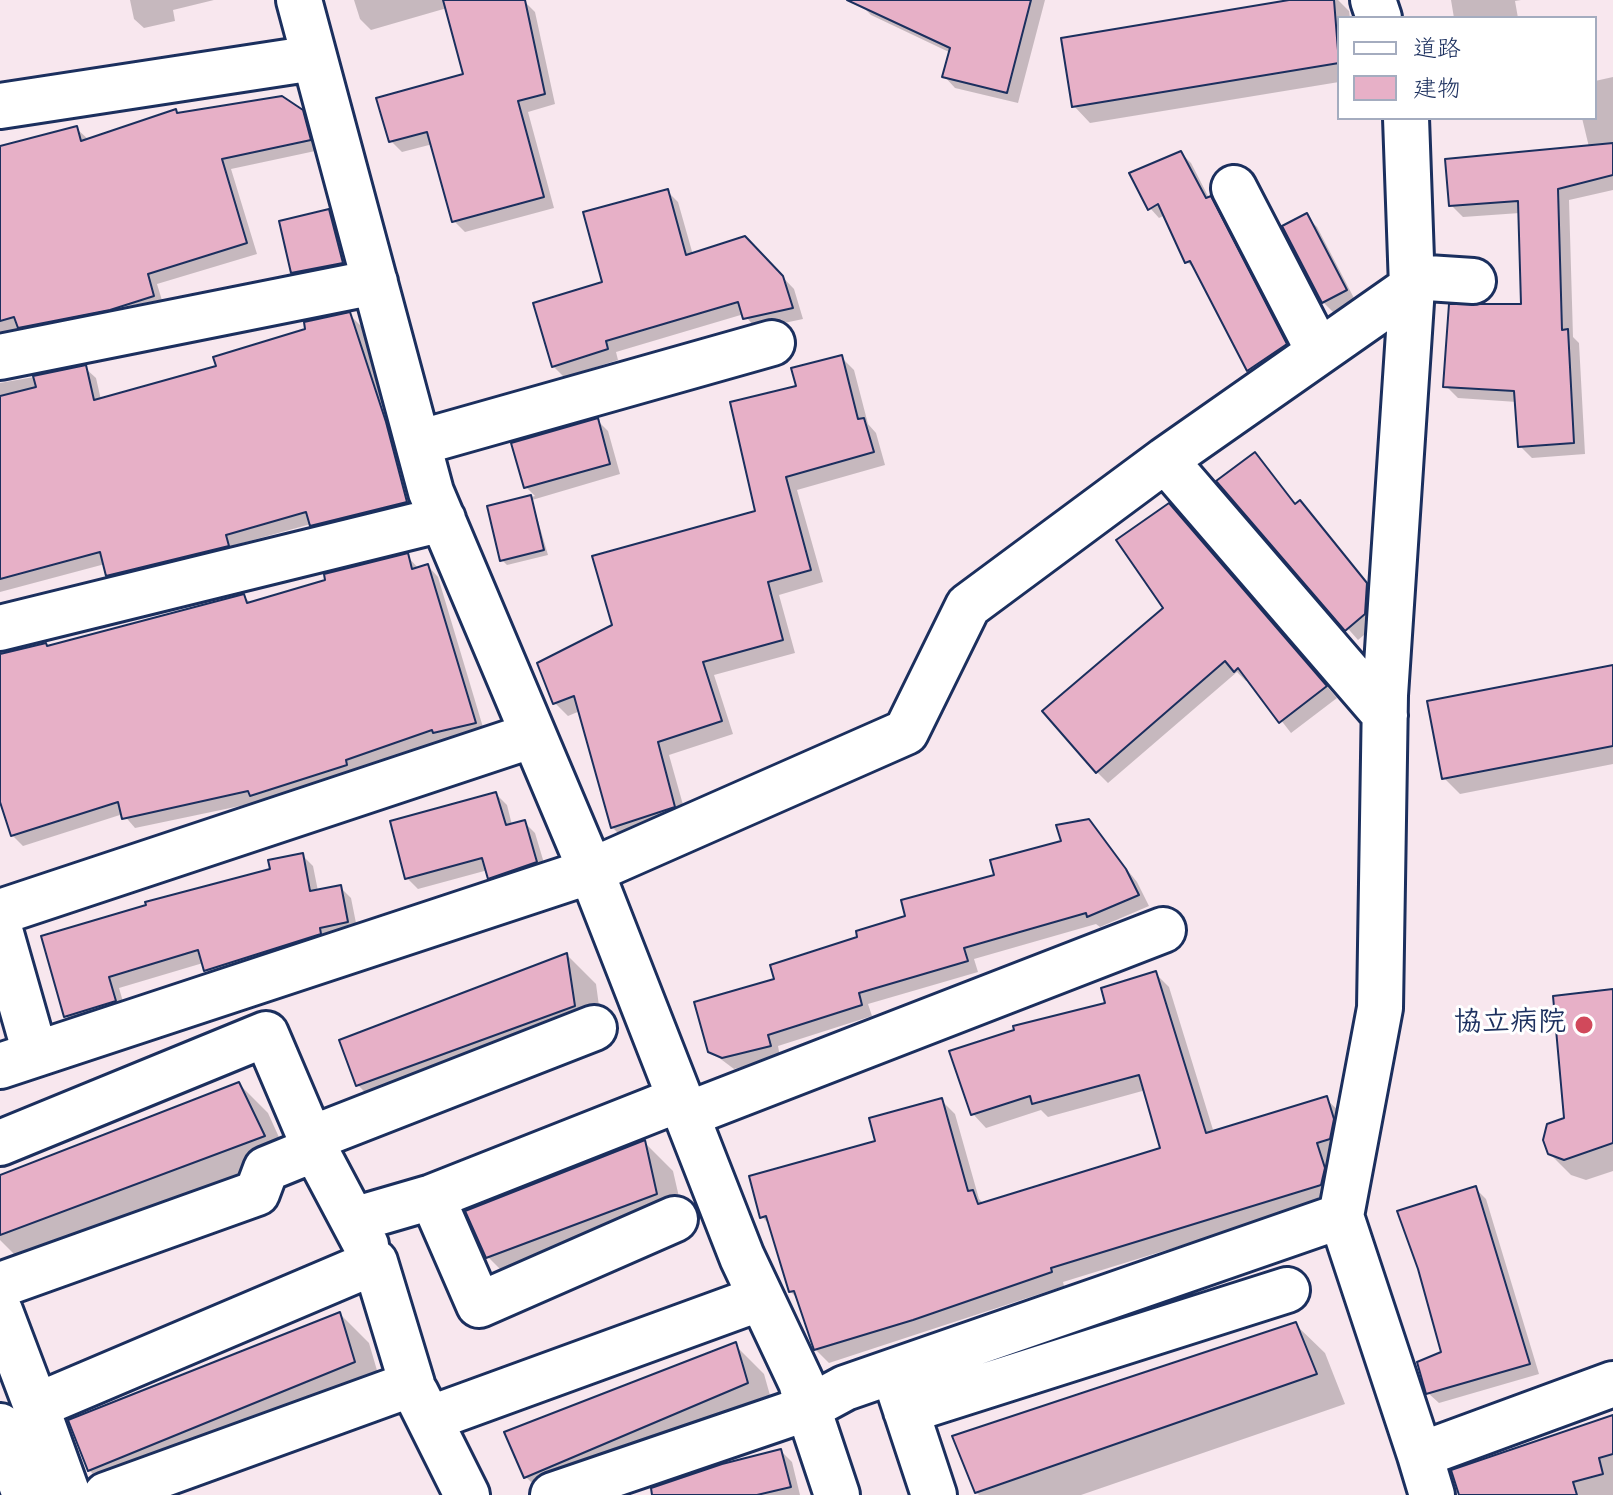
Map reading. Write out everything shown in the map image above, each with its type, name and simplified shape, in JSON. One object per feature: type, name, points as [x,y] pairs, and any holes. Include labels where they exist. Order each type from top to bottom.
[{"type":"street","points":[[299,0],[431,492],[591,871],[761,1298],[801,1382],[837,1495]]},
{"type":"street","points":[[0,106],[314,58]]},
{"type":"street","points":[[1406,120],[1412,282],[1385,715],[1380,1008],[1341,1216],[1426,1475],[1613,1384]]},
{"type":"street","points":[[1234,188],[1319,352]]},
{"type":"street","points":[[0,930],[18,1060],[591,871],[906,732],[968,606],[1412,282],[1473,281]]},
{"type":"street","points":[[0,357],[375,282]]},
{"type":"street","points":[[418,443],[772,343]]},
{"type":"street","points":[[1165,460],[1385,715]]},
{"type":"street","points":[[0,628],[443,519]]},
{"type":"street","points":[[0,912],[533,735]]},
{"type":"street","points":[[353,1220],[432,1197],[1163,930]]},
{"type":"street","points":[[0,1285],[257,1193],[266,1169],[312,1144],[594,1028]]},
{"type":"street","points":[[0,1143],[266,1034],[312,1144],[375,1262],[420,1402],[467,1495]]},
{"type":"street","points":[[432,1197],[479,1305],[675,1219]]},
{"type":"street","points":[[899,1391],[1341,1216]]},
{"type":"street","points":[[18,1416],[375,1262]]},
{"type":"street","points":[[553,1495],[808,1408],[845,1388],[899,1391],[1287,1290]]},
{"type":"street","points":[[106,1495],[761,1298]]},
{"type":"street","points":[[0,1311],[18,1416],[25,1495]]},
{"type":"street","points":[[899,1391],[934,1495]]},
{"type":"street","points":[[18,1416],[68,1495]]},
{"type":"building","points":[[443,0],[525,0],[545,94],[518,101],[544,197],[452,222],[427,132],[389,142],[376,98],[463,74]]},
{"type":"building","points":[[847,0],[1031,0],[1007,93],[942,77],[950,48]]},
{"type":"building","points":[[1289,0],[1334,0],[1337,63],[1072,107],[1061,38]]},
{"type":"building","points":[[282,96],[303,110],[311,140],[222,159],[247,243],[148,274],[154,296],[110,310],[18,328],[14,317],[0,321],[0,146],[77,126],[81,141],[176,109],[177,113]]},
{"type":"building","points":[[1613,143],[1613,175],[1558,189],[1562,330],[1568,329],[1574,443],[1518,447],[1514,391],[1443,387],[1449,304],[1521,304],[1518,201],[1449,206],[1445,159]]},
{"type":"building","points":[[1181,151],[1206,198],[1211,196],[1287,344],[1247,371],[1190,261],[1185,263],[1158,204],[1148,210],[1129,173]]},
{"type":"building","points":[[668,189],[686,255],[745,236],[783,276],[793,308],[743,319],[738,302],[606,341],[608,349],[552,367],[533,303],[602,282],[583,212]]},
{"type":"building","points":[[329,209],[343,263],[291,273],[279,221]]},
{"type":"building","points":[[1307,213],[1347,290],[1322,303],[1282,226]]},
{"type":"building","points":[[350,312],[386,422],[407,502],[310,526],[306,512],[226,535],[229,546],[106,576],[100,552],[0,579],[0,396],[36,387],[33,376],[86,365],[94,400],[216,366],[213,357],[305,329],[304,322]]},
{"type":"building","points":[[842,355],[858,419],[864,418],[874,452],[786,477],[811,570],[768,582],[783,640],[703,662],[722,721],[658,742],[675,807],[611,828],[574,696],[553,704],[537,663],[612,625],[592,556],[755,511],[730,402],[796,386],[791,368]]},
{"type":"building","points":[[598,418],[610,464],[524,488],[511,443]]},
{"type":"building","points":[[1255,452],[1295,504],[1300,500],[1367,583],[1365,614],[1345,631],[1216,481]]},
{"type":"building","points":[[531,495],[544,550],[500,561],[487,506]]},
{"type":"building","points":[[1169,503],[1327,686],[1279,723],[1238,668],[1234,672],[1225,661],[1096,773],[1042,711],[1163,608],[1116,540]]},
{"type":"building","points":[[408,553],[412,569],[428,564],[476,723],[433,733],[432,730],[346,760],[347,765],[250,796],[248,791],[122,819],[118,802],[11,836],[0,802],[0,654],[46,643],[47,646],[244,594],[247,603],[325,580],[324,574]]},
{"type":"building","points":[[1613,665],[1613,746],[1442,779],[1427,701]]},
{"type":"building","points":[[496,792],[506,825],[525,820],[537,862],[488,879],[482,858],[405,879],[390,821]]},
{"type":"building","points":[[1089,819],[1126,869],[1139,895],[1087,917],[1086,913],[964,948],[968,961],[859,993],[862,1005],[768,1035],[771,1046],[722,1058],[708,1052],[694,1002],[774,979],[770,965],[857,937],[856,931],[905,916],[901,900],[994,875],[990,860],[1061,841],[1056,825]]},
{"type":"building","points":[[303,853],[310,891],[341,885],[348,922],[320,928],[321,934],[204,971],[198,950],[109,977],[116,1001],[64,1017],[41,936],[146,905],[145,902],[270,869],[268,860]]},
{"type":"building","points":[[567,953],[575,1006],[356,1086],[339,1040]]},
{"type":"building","points":[[1156,971],[1206,1133],[1327,1096],[1334,1119],[1330,1139],[1317,1143],[1325,1168],[1321,1185],[1051,1268],[1052,1272],[814,1350],[794,1291],[789,1292],[766,1216],[760,1218],[749,1176],[875,1141],[869,1118],[942,1098],[968,1191],[973,1190],[978,1204],[1160,1148],[1139,1075],[1032,1104],[1030,1096],[971,1115],[949,1051],[1014,1030],[1013,1026],[1105,1003],[1101,988]]},
{"type":"building","points":[[1613,989],[1613,1143],[1564,1160],[1548,1154],[1543,1140],[1547,1124],[1564,1118],[1553,996]]},
{"type":"building","points":[[239,1082],[265,1136],[0,1235],[0,1175]]},
{"type":"building","points":[[645,1140],[657,1194],[486,1258],[465,1211]]},
{"type":"building","points":[[1476,1186],[1530,1364],[1426,1394],[1417,1362],[1441,1352],[1418,1269],[1397,1211]]},
{"type":"building","points":[[340,1312],[355,1362],[88,1471],[68,1420]]},
{"type":"building","points":[[1296,1322],[1317,1374],[975,1493],[952,1436]]},
{"type":"building","points":[[736,1342],[748,1383],[524,1478],[504,1432]]},
{"type":"building","points":[[1613,1415],[1613,1454],[1599,1458],[1603,1474],[1573,1482],[1577,1495],[1459,1495],[1451,1470]]},
{"type":"building","points":[[781,1449],[791,1487],[757,1495],[652,1495],[651,1488],[722,1464]]},
{"type":"place","name":"協立病院","points":[[1584,1025]]}]
